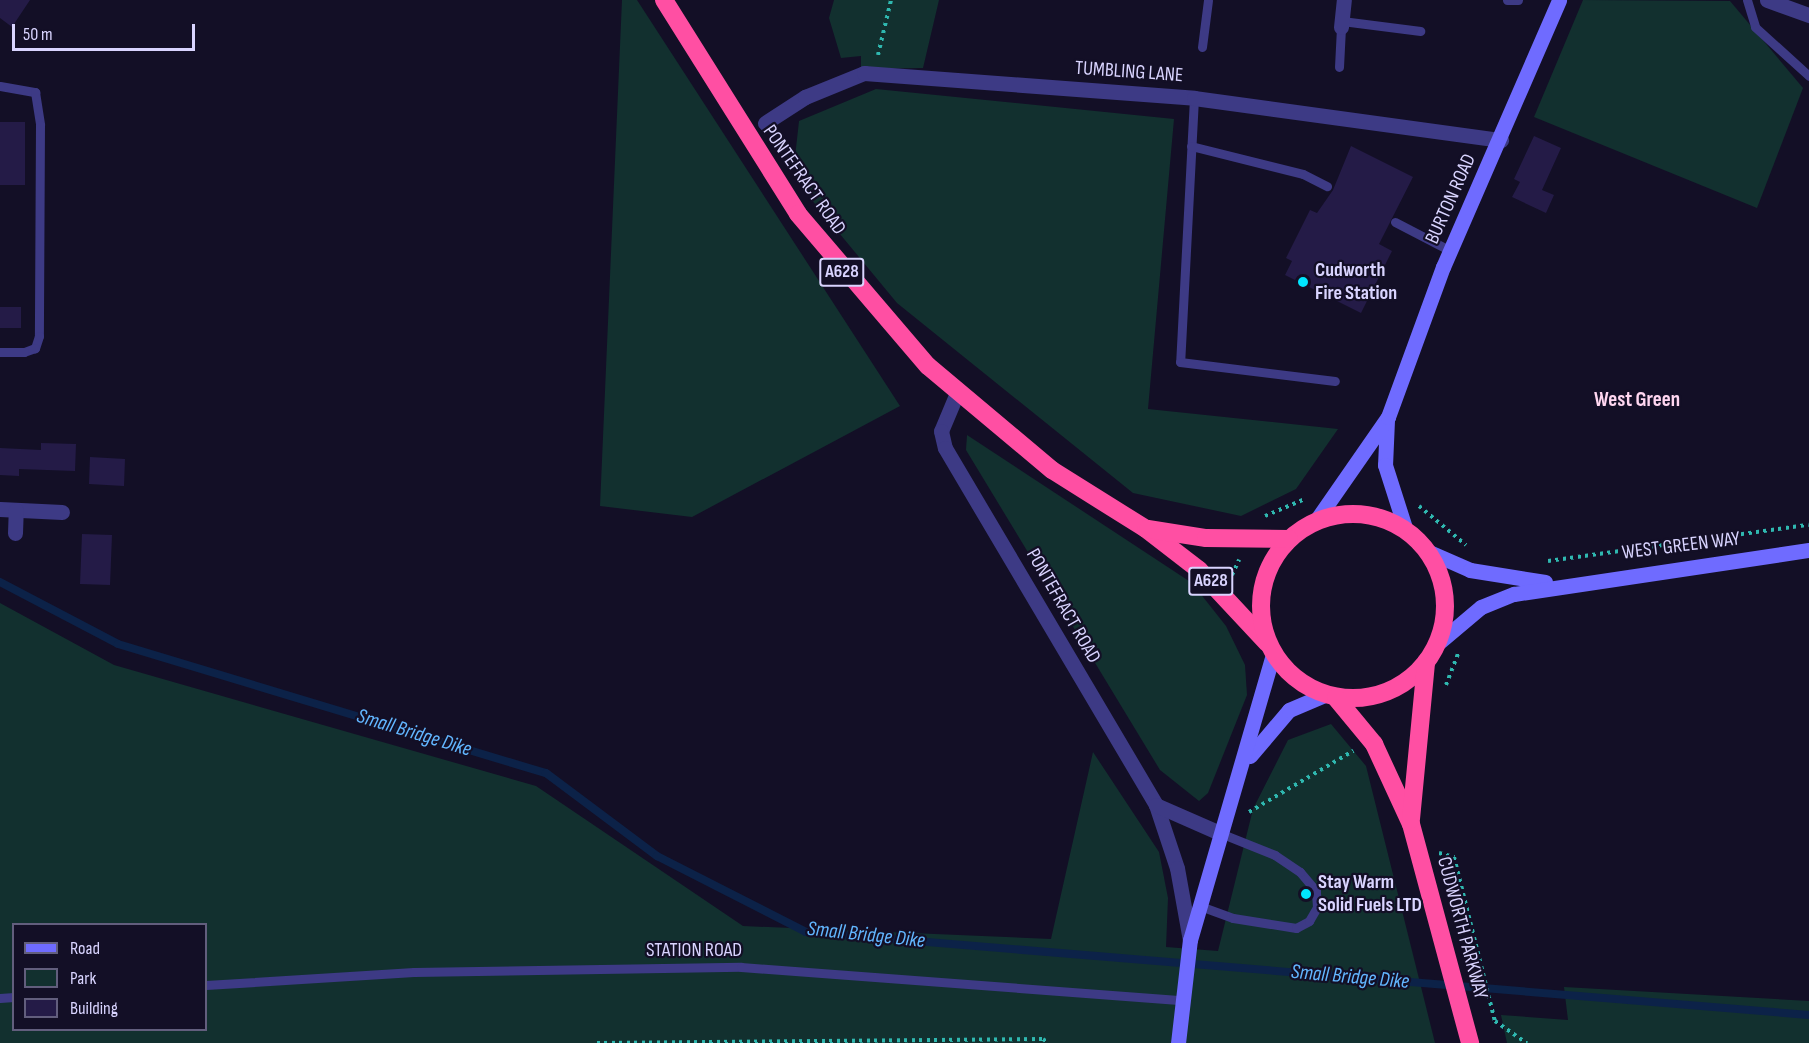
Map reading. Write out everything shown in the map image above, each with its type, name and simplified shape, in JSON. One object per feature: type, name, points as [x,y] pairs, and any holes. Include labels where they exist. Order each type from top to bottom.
[{"type":"highway","name":"PONTEFRACT ROAD","points":[[664,0],[798,214],[845,275],[957,393],[1052,470],[1146,529],[1225,593],[1270,648]]},
{"type":"highway","points":[[1362,514],[1406,531],[1427,551],[1443,587],[1437,644],[1426,662],[1386,693],[1330,696],[1294,678],[1270,648],[1261,611],[1265,578],[1289,539],[1315,522],[1362,514]]},
{"type":"highway","name":"PONTEFRACT ROAD","points":[[1146,529],[1244,540],[1289,539]]},
{"type":"highway","name":"CUDWORTH PARKWAY","points":[[1411,824],[1426,662]]},
{"type":"highway","name":"CUDWORTH PARKWAY","points":[[1330,696],[1374,744],[1411,824],[1438,935],[1470,1043]]},
{"type":"street","points":[[1341,24],[1344,0]]},
{"type":"street","name":"BURTON ROAD","points":[[1315,522],[1388,417],[1451,251],[1559,0]]},
{"type":"street","points":[[1767,0],[1809,15]]},
{"type":"street","name":"TUMBLING LANE","points":[[765,123],[805,97],[873,74],[1194,98],[1500,140]]},
{"type":"street","name":"PONTEFRACT ROAD","points":[[957,393],[941,431],[945,448],[1098,711],[1156,805],[1177,868],[1190,940]]},
{"type":"street","name":"BURTON ROAD","points":[[1388,417],[1385,465],[1406,531]]},
{"type":"street","points":[[0,509],[62,512]]},
{"type":"street","points":[[15,533],[16,510]]},
{"type":"street","name":"WEST GREEN WAY","points":[[1437,644],[1481,607],[1558,583],[1809,550]]},
{"type":"street","name":"WEST GREEN WAY","points":[[1427,551],[1481,572],[1558,583]]},
{"type":"street","name":"PONTEFRACT ROAD","points":[[1178,1043],[1190,940],[1242,765],[1270,648]]},
{"type":"street","name":"PONTEFRACT ROAD","points":[[1242,765],[1289,710],[1330,696]]},
{"type":"street","points":[[1156,805],[1220,833]]},
{"type":"lane","points":[[1202,47],[1208,0]]},
{"type":"lane","points":[[1506,0],[1518,0]]},
{"type":"lane","points":[[1747,0],[1755,27],[1809,76]]},
{"type":"lane","points":[[1339,67],[1341,24],[1420,31]]},
{"type":"lane","points":[[0,86],[35,92],[40,125],[39,336],[35,348],[24,352],[0,352]]},
{"type":"lane","points":[[1194,98],[1180,362],[1335,381]]},
{"type":"lane","points":[[1191,146],[1303,174],[1327,186]]},
{"type":"lane","points":[[1395,222],[1451,251]]},
{"type":"lane","points":[[1200,906],[1253,923],[1296,928],[1317,907],[1316,891],[1300,872],[1275,855],[1220,833]]},
{"type":"lane","name":"STATION ROAD","points":[[207,985],[414,972],[741,967],[1182,1000]]},
{"type":"path","points":[[873,74],[891,0]]},
{"type":"path","points":[[1260,517],[1285,512],[1313,493]]},
{"type":"path","points":[[1413,499],[1479,552],[1481,572]]},
{"type":"path","points":[[1536,563],[1809,525]]},
{"type":"path","points":[[1225,593],[1244,540]]},
{"type":"path","points":[[1444,693],[1462,647]]},
{"type":"path","points":[[1220,833],[1296,780],[1359,748],[1355,742]]},
{"type":"path","points":[[1416,845],[1454,857],[1495,1021],[1527,1043]]},
{"type":"path","points":[[597,1043],[1043,1039],[1048,1043]]},
{"type":"green space","points":[[622,0],[637,0],[900,406],[692,517],[600,506]]},
{"type":"green space","points":[[834,0],[939,0],[923,68],[861,69],[861,56],[841,58],[829,18]]},
{"type":"green space","points":[[1583,0],[1730,1],[1803,88],[1757,208],[1534,117]]},
{"type":"green space","points":[[876,89],[1174,119],[1148,409],[1338,429],[1296,489],[1241,516],[1133,493],[897,303],[811,199],[795,157],[799,121]]},
{"type":"green space","points":[[967,435],[1192,583],[1226,626],[1245,665],[1247,695],[1208,793],[1199,801],[1160,770],[966,450]]},
{"type":"green space","points":[[0,603],[114,665],[536,786],[743,926],[1051,939],[1093,752],[1159,852],[1168,898],[1166,947],[1218,951],[1253,809],[1288,740],[1331,724],[1366,766],[1435,1043],[0,1043]]},
{"type":"green space","points":[[1564,987],[1809,1001],[1809,1043],[1507,1043],[1501,1015],[1568,1020]]},
{"type":"building","points":[[0,0],[30,0],[12,27],[0,18]]},
{"type":"building","points":[[0,122],[25,122],[25,185],[0,185]]},
{"type":"building","points":[[1534,136],[1561,148],[1542,190],[1554,195],[1546,213],[1512,197],[1520,182],[1514,179]]},
{"type":"building","name":"Cudworth Fire Station","points":[[1351,146],[1413,177],[1379,244],[1392,251],[1361,313],[1285,275],[1292,261],[1286,258],[1310,210],[1317,213],[1333,190]]},
{"type":"building","points":[[0,307],[21,307],[21,328],[0,328]]},
{"type":"building","points":[[41,443],[76,444],[75,471],[19,469],[19,476],[0,475],[0,448],[41,450]]},
{"type":"building","points":[[90,457],[125,459],[124,486],[89,484]]},
{"type":"building","points":[[82,534],[112,535],[110,585],[80,584]]},
{"type":"waterway","name":"Small Bridge Dike","points":[[0,582],[118,644],[546,773],[657,856],[806,932],[1809,1015]]},
{"type":"place","name":"Cudworth Fire Station","points":[[1303,282]]},
{"type":"place","name":"Stay Warm Solid Fuels LTD","points":[[1306,894]]},
{"type":"district","name":"West Green","points":[[1637,400]]}]
